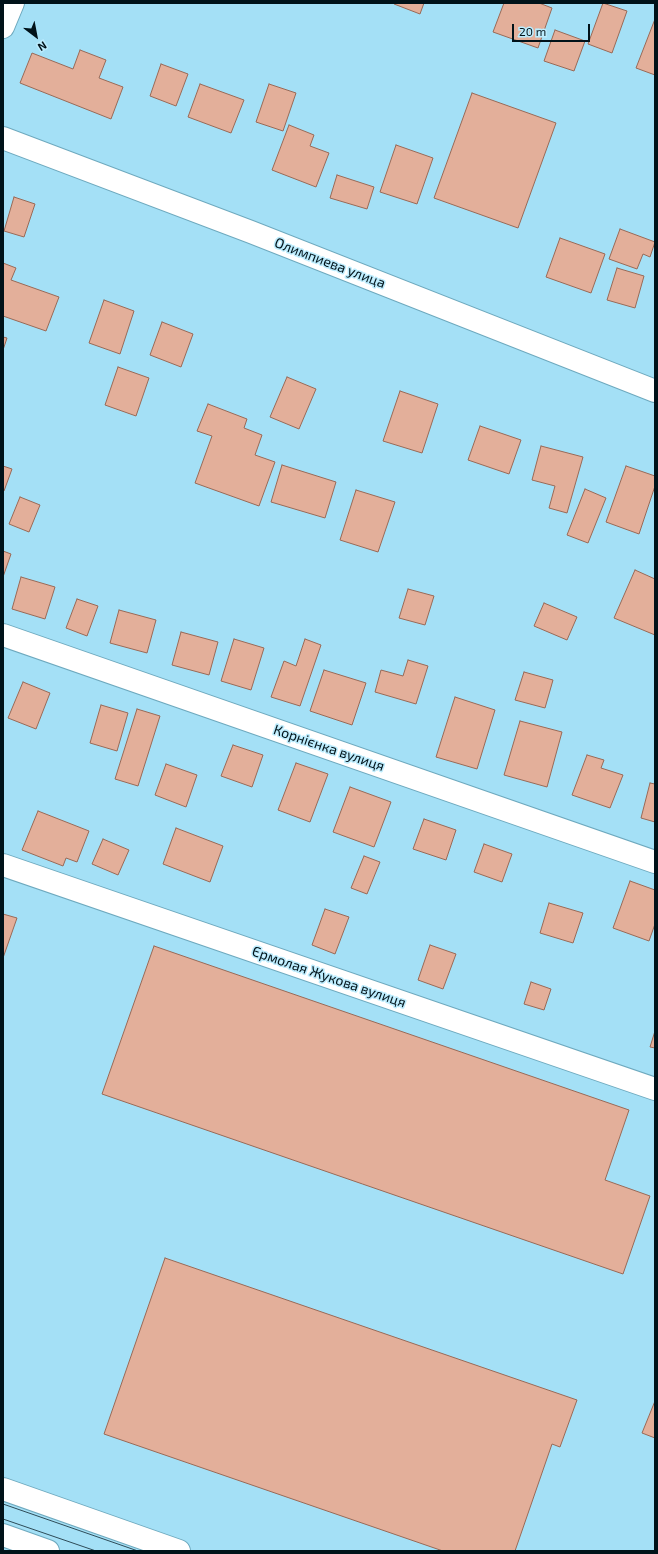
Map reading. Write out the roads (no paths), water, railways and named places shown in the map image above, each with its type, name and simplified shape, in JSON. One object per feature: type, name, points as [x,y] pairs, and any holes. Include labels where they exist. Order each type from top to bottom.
[{"type":"street","points":[[3,27],[13,3]]},
{"type":"street","name":"Олимпиева улица","points":[[3,138],[251,232],[655,391]]},
{"type":"street","name":"Корнієнка вулиця","points":[[3,635],[655,862]]},
{"type":"street","name":"Єрмолая Жукова вулиця","points":[[3,865],[655,1089]]},
{"type":"street","points":[[3,1489],[179,1551]]},
{"type":"street","points":[[3,1535],[48,1551]]},
{"type":"tram line","points":[[3,1504],[138,1551]]},
{"type":"tram line","points":[[3,1519],[96,1551]]}]
